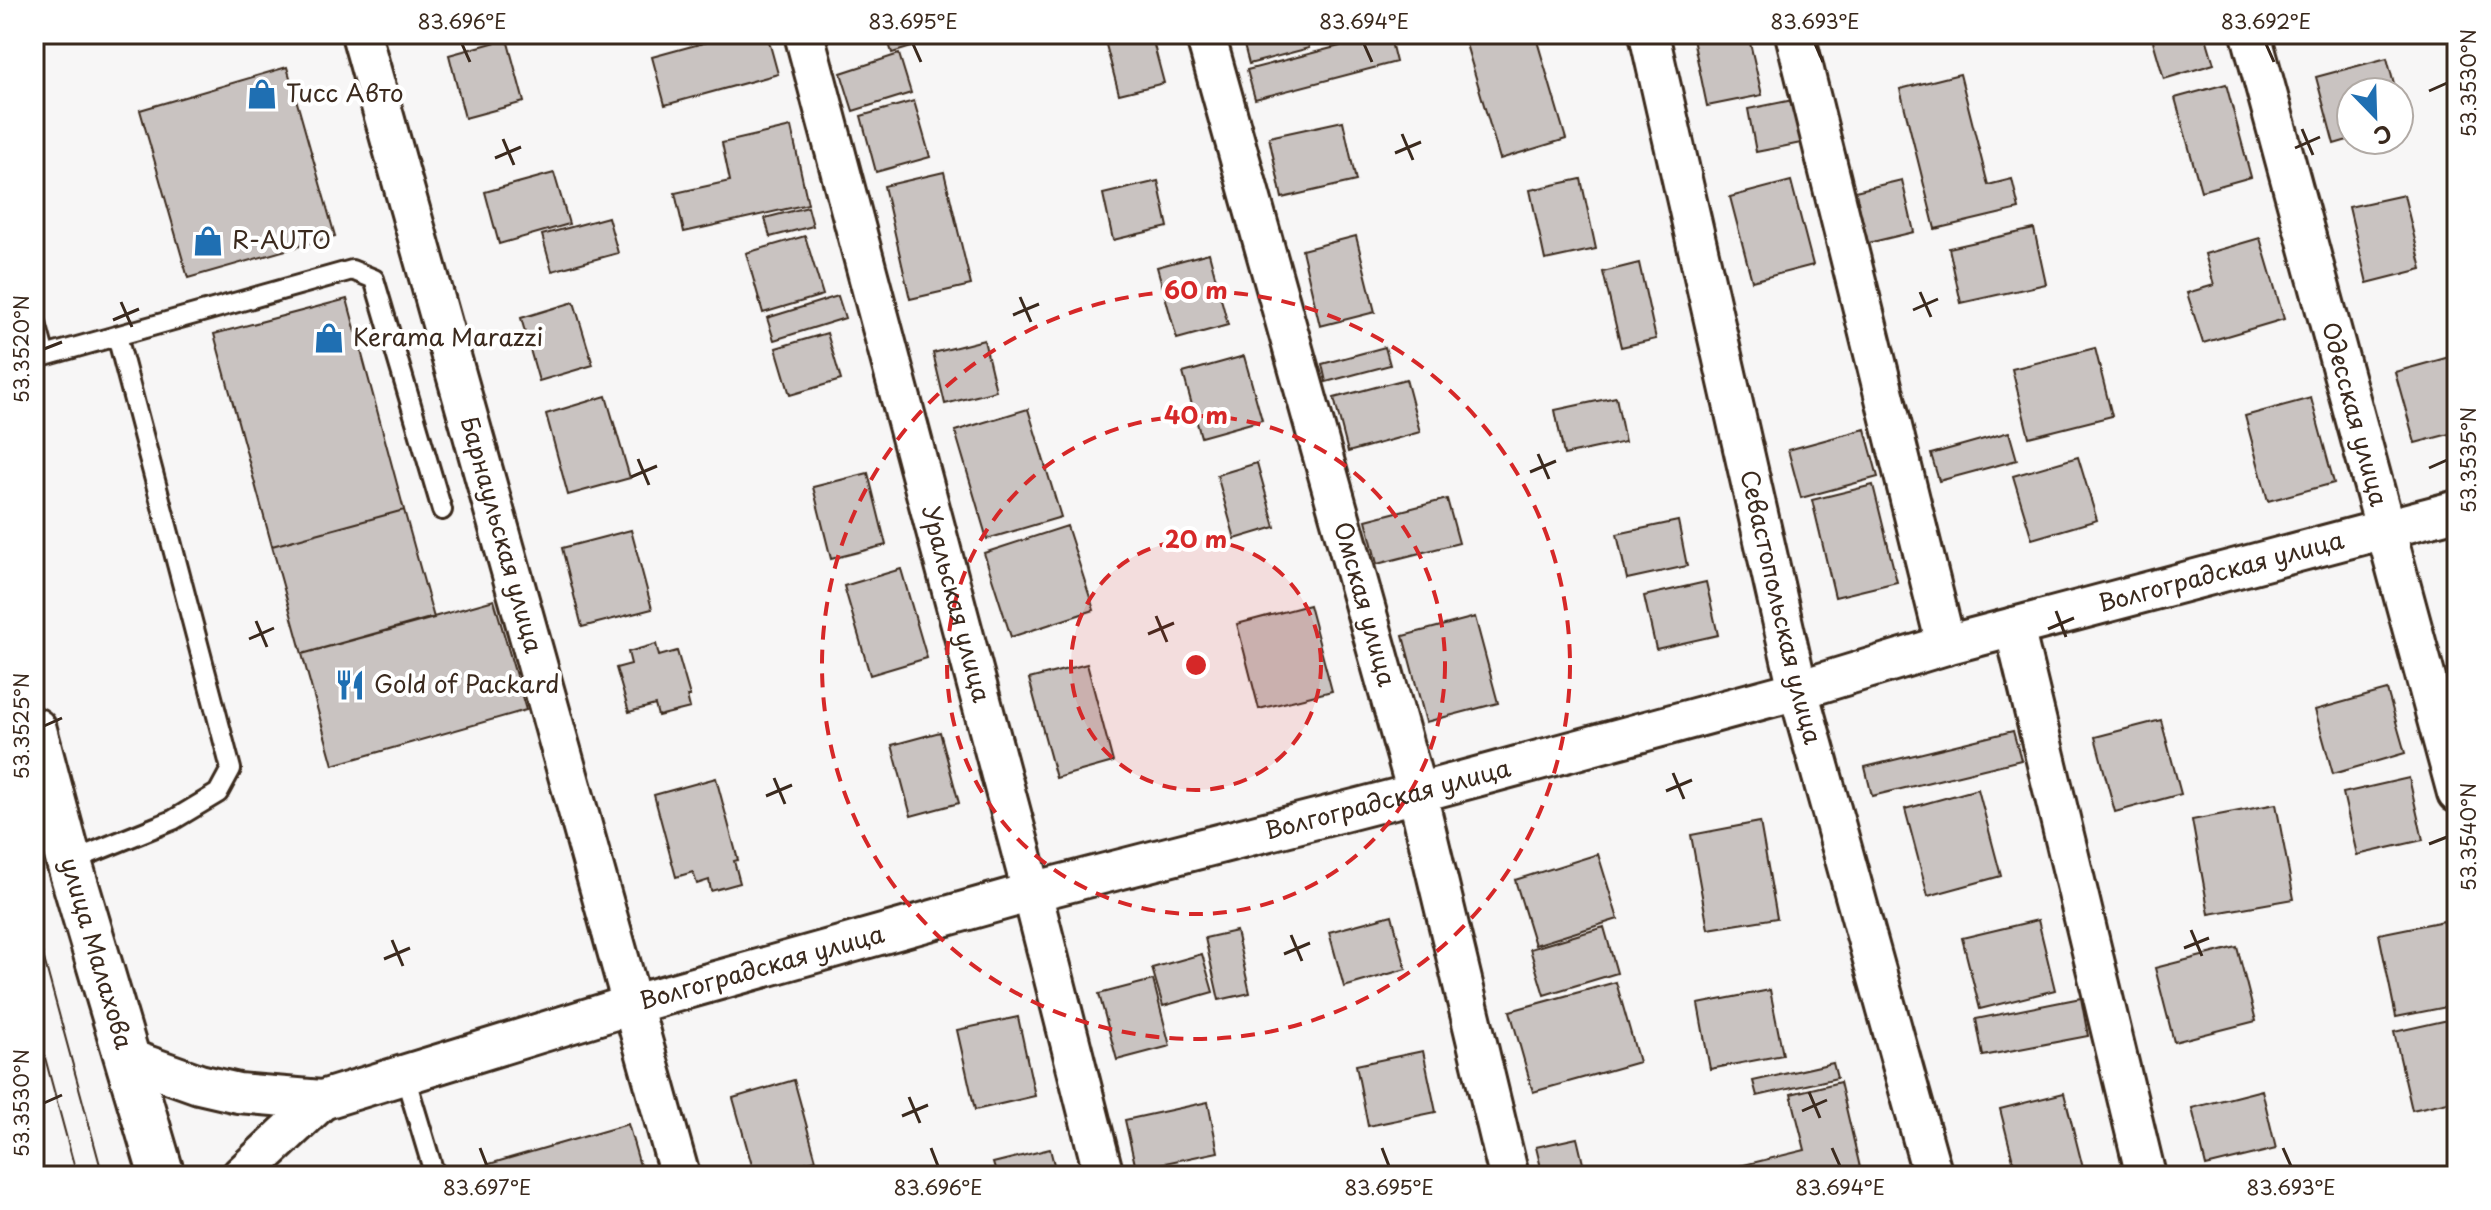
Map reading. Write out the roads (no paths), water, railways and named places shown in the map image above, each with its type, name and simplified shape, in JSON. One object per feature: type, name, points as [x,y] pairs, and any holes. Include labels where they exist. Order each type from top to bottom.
[{"type":"main road","name":"улица Малахова","points":[[34,730],[69,862],[162,1176]]},
{"type":"street","name":"Барнаульская улица","points":[[361,34],[680,1176]]},
{"type":"street","name":"Уральская улица","points":[[804,34],[1032,892],[1104,1176]]},
{"type":"street","name":"Омская улица","points":[[1205,34],[1417,793],[1509,1176]]},
{"type":"street","name":"Севастопольская улица","points":[[1649,34],[1798,690],[1933,1176]]},
{"type":"street","points":[[1795,34],[1946,645]]},
{"type":"street","name":"Одесская улица","points":[[2251,34],[2457,793]]},
{"type":"street","name":"Волгоградская улица","points":[[129,1059],[199,1084],[238,1093],[322,1100],[634,1004],[1032,892],[1417,793],[1798,690],[1946,645],[2457,510]]},
{"type":"street","points":[[2014,627],[2146,1176]]},
{"type":"street","name":"Волгоградская улица","points":[[241,1176],[322,1100]]},
{"type":"lane","points":[[34,316],[39,357],[352,270],[374,279],[442,510]]},
{"type":"lane","points":[[69,862],[173,820],[218,793],[231,769],[117,336]]},
{"type":"lane","points":[[404,1073],[435,1176]]},
{"type":"tram line","points":[[34,922],[103,1176]]},
{"type":"tram line","points":[[34,1017],[77,1176]]},
{"type":"place","name":"Тисс Авто","points":[[262,94]]},
{"type":"place","name":"R-AUTO","points":[[208,241]]},
{"type":"place","name":"Kerama Marazzi","points":[[329,338]]},
{"type":"place","name":"Gold of Packard","points":[[350,685]]}]
